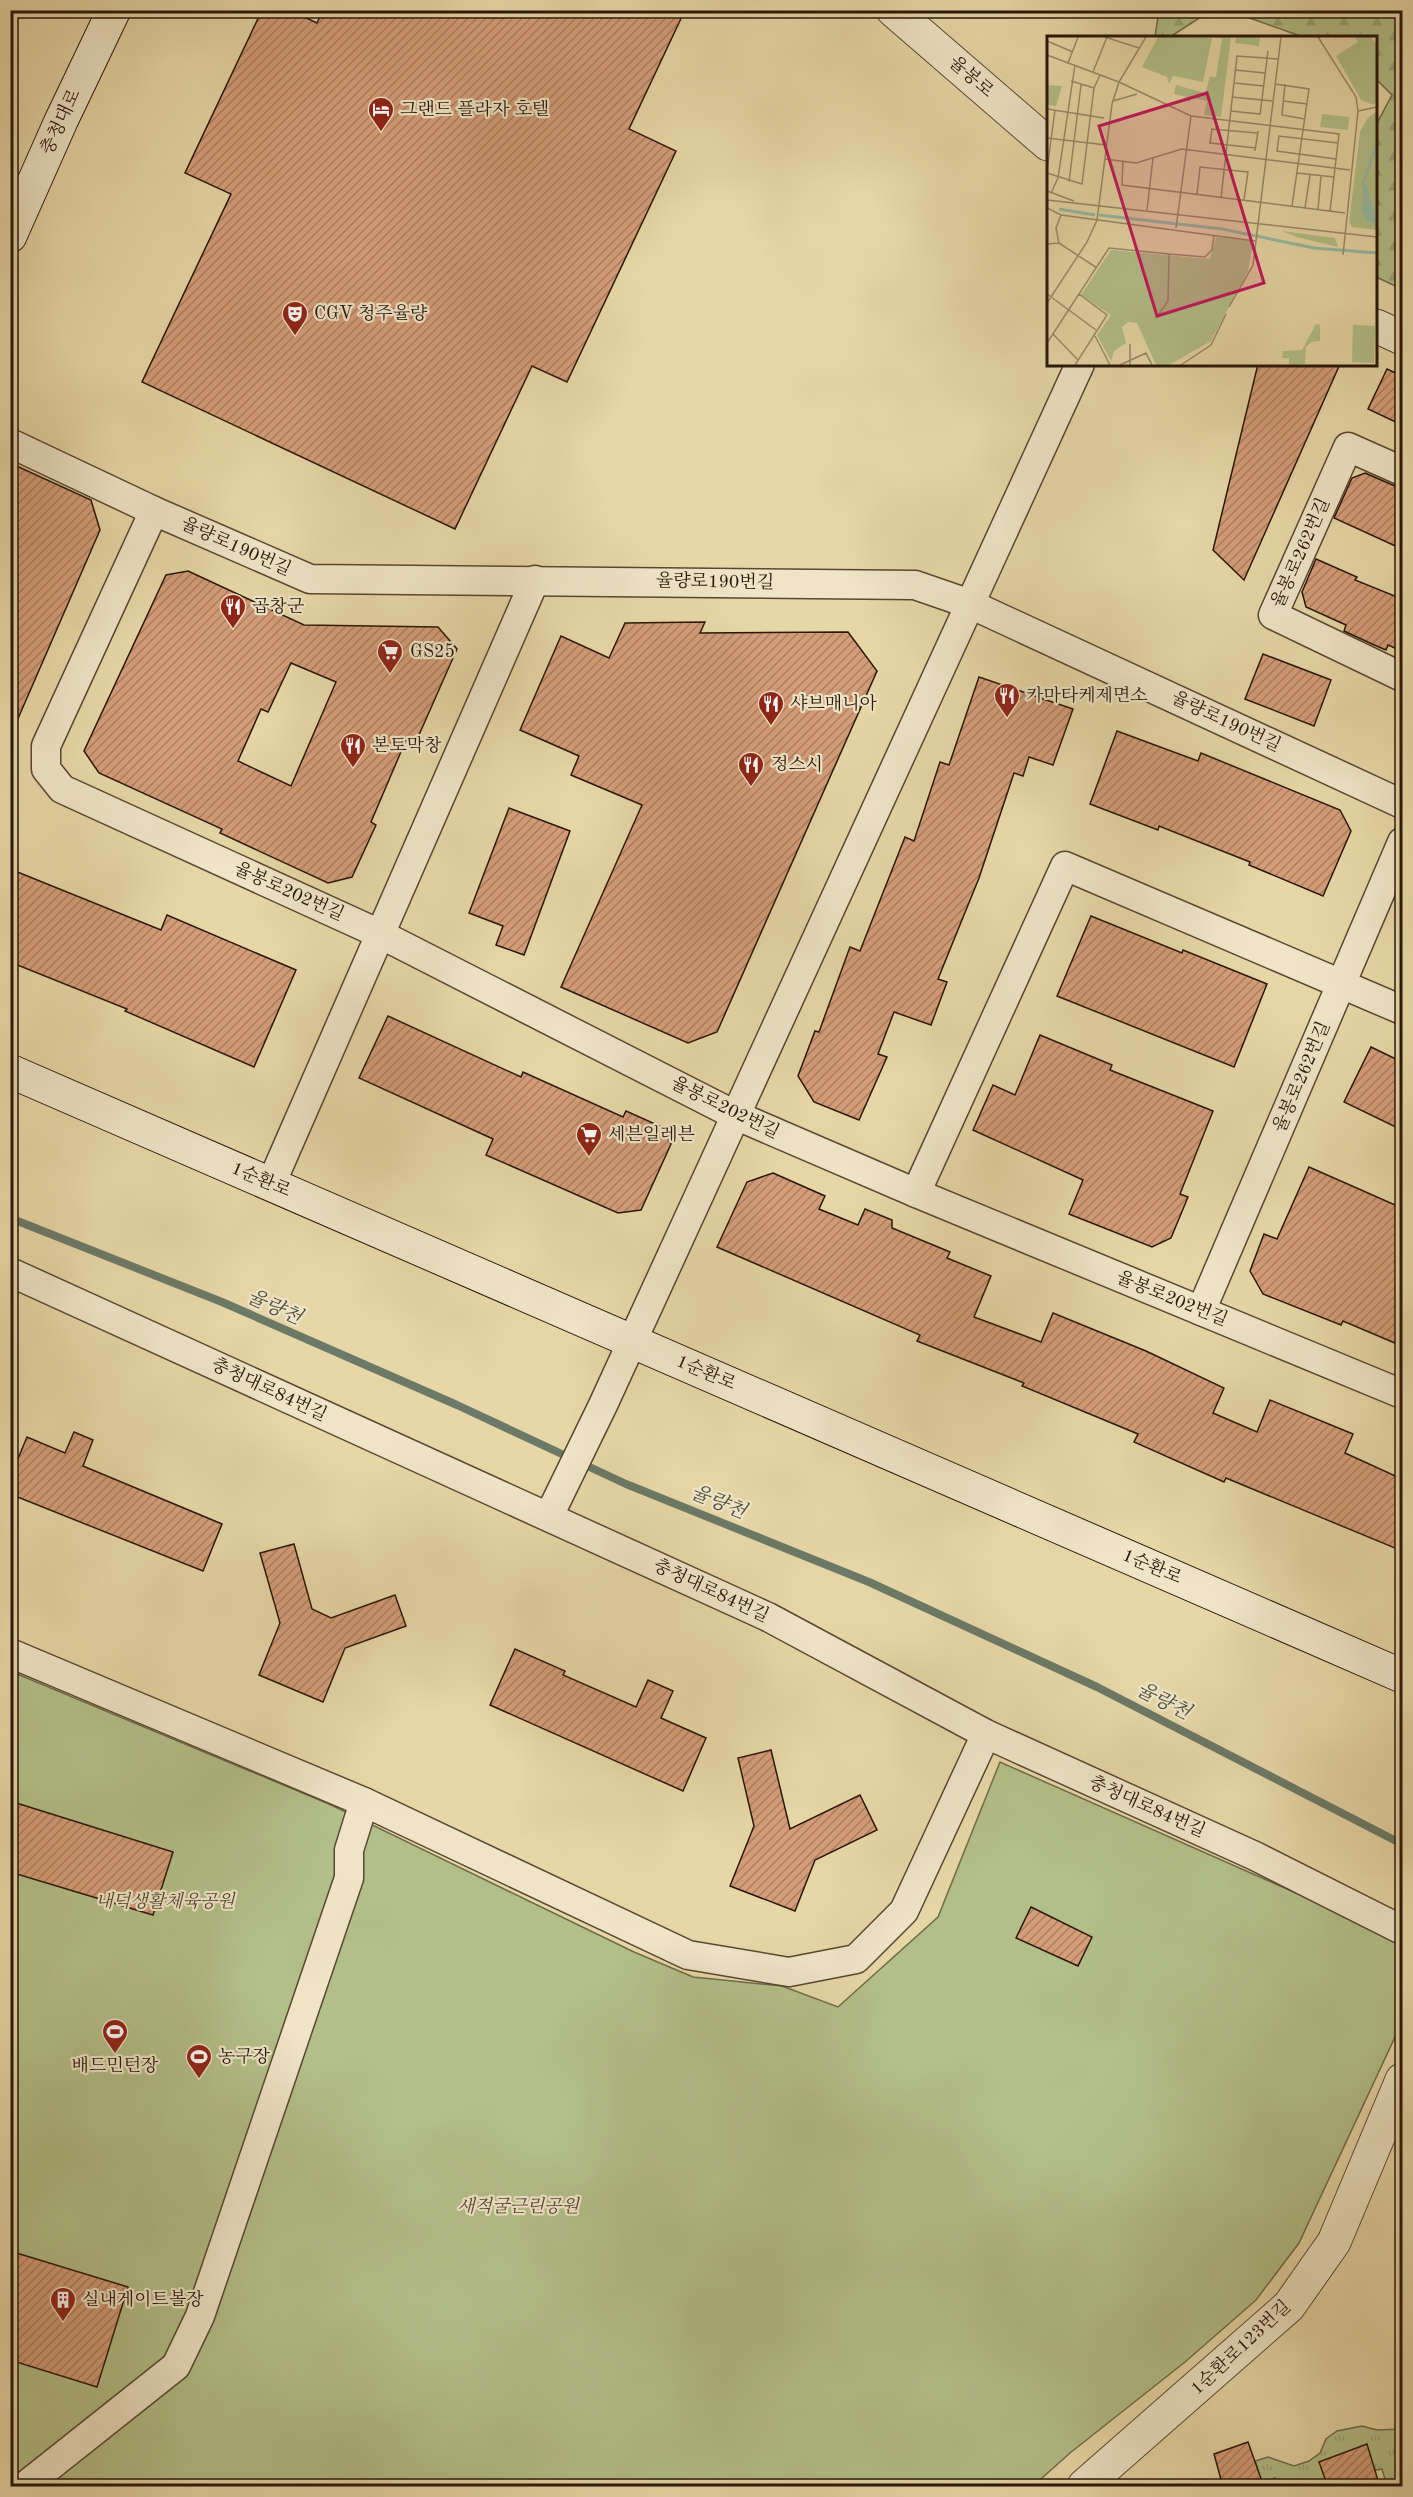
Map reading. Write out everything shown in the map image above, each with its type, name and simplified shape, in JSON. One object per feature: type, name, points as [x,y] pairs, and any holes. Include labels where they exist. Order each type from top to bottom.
[{"type":"main road","name":"충청대로","points":[[10,236],[114,10]]},
{"type":"main road","name":"율봉로","points":[[893,10],[1047,143]]},
{"type":"main road","points":[[1377,326],[1402,338]]},
{"type":"main road","name":"1순환로","points":[[10,1071],[1402,1676]]},
{"type":"main road","name":"1순환로123번길","points":[[1083,2487],[1289,2306],[1334,2242],[1402,2080]]},
{"type":"street","points":[[549,1516],[603,1405],[1079,366]]},
{"type":"street","name":"율량로190번길","points":[[10,443],[154,511],[310,579],[915,585],[970,604],[1402,804]]},
{"type":"street","name":"율봉로262번길","points":[[1402,471],[1348,447],[1273,615],[1402,677]]},
{"type":"street","name":"율봉로202번길","points":[[154,511],[46,746],[46,768],[62,789],[380,934],[735,1115],[916,1193],[1402,1394]]},
{"type":"street","points":[[271,1184],[535,580]]},
{"type":"street","name":"율봉로262번길","points":[[1201,1311],[1402,842]]},
{"type":"street","points":[[916,1193],[1065,866],[1402,1010]]},
{"type":"street","name":"충청대로84번길","points":[[10,1272],[768,1617],[986,1734],[1255,1856],[1402,1930]]},
{"type":"street","points":[[10,1653],[364,1802],[688,1955],[789,1972],[856,1959],[904,1911],[986,1734]]},
{"type":"street","points":[[25,2487],[176,2366],[181,2356],[200,2316],[318,1972],[349,1878],[349,1850],[364,1802]]},
{"type":"green space","points":[[1159,10],[1210,10],[1172,36],[1155,36]]},
{"type":"green space","points":[[1230,11],[1402,11],[1402,289],[1377,277],[1377,123],[1392,95],[1377,80],[1377,36],[1300,36]]},
{"type":"green space","name":"새적굴근린공원","points":[[10,1671],[329,1804],[634,1952],[693,1977],[782,1986],[838,2007],[938,1917],[1000,1762],[1402,1940],[1402,2022],[1299,2243],[1256,2300],[1185,2362],[1070,2453],[1033,2486],[11,2486]]},
{"type":"green space","points":[[1362,2426],[1377,2430],[1402,2429],[1402,2486],[1387,2486],[1382,2469],[1325,2479],[1322,2480],[1324,2486],[1278,2486],[1275,2478],[1262,2483],[1255,2461],[1268,2457],[1294,2466],[1309,2461],[1320,2453],[1326,2439],[1337,2431]]},
{"type":"building","points":[[262,10],[289,10],[317,23],[323,10],[685,10],[629,129],[676,151],[567,382],[532,366],[455,529],[142,382],[231,194],[185,173]]},
{"type":"building","points":[[1258,366],[1339,366],[1244,580],[1213,550]]},
{"type":"building","points":[[1387,369],[1402,376],[1402,425],[1368,409]]},
{"type":"building","points":[[10,463],[91,500],[100,530],[10,737]]},
{"type":"building","points":[[1365,473],[1402,489],[1402,549],[1334,518],[1352,478]]},
{"type":"building","points":[[1316,559],[1357,577],[1355,580],[1402,599],[1402,651],[1388,645],[1386,650],[1372,644],[1344,631],[1346,625],[1306,607],[1302,592]]},
{"type":"building","points":[[188,571],[304,625],[438,627],[457,649],[415,744],[406,740],[371,822],[376,825],[352,877],[328,883],[220,833],[222,829],[99,773],[84,751],[166,575]],"holes":[[[291,663],[336,682],[291,786],[238,761],[261,709],[268,712]]]},
{"type":"building","points":[[705,622],[700,633],[848,632],[877,671],[717,1032],[688,1043],[561,987],[642,805],[571,775],[579,756],[520,730],[561,636],[609,658],[625,623]]},
{"type":"building","points":[[1263,654],[1331,680],[1314,726],[1245,699]]},
{"type":"building","points":[[979,677],[1073,709],[1053,765],[1029,757],[1023,776],[1014,773],[979,878],[938,979],[947,982],[931,1025],[894,1012],[878,1054],[887,1057],[859,1120],[814,1102],[798,1076],[815,1031],[819,1032],[850,947],[860,951],[905,837],[914,841],[940,762],[949,765]]},
{"type":"building","points":[[1117,731],[1198,761],[1201,753],[1340,810],[1351,831],[1323,896],[1249,865],[1250,862],[1159,826],[1158,830],[1090,804]]},
{"type":"building","points":[[509,808],[570,831],[524,955],[496,945],[503,926],[469,913]]},
{"type":"building","points":[[10,869],[161,930],[167,915],[296,970],[254,1067],[125,1011],[127,1009],[10,962]]},
{"type":"building","points":[[1091,916],[1267,984],[1234,1067],[1057,996]]},
{"type":"building","points":[[388,1016],[521,1077],[523,1072],[623,1117],[626,1111],[662,1127],[671,1144],[641,1210],[618,1213],[486,1155],[493,1139],[359,1078]]},
{"type":"building","points":[[1040,1035],[1112,1065],[1110,1070],[1213,1111],[1180,1194],[1188,1197],[1171,1238],[1152,1247],[1069,1214],[1083,1180],[973,1130],[993,1085],[1015,1095]]},
{"type":"building","points":[[1371,1047],[1402,1062],[1402,1130],[1344,1102]]},
{"type":"building","points":[[1309,1167],[1402,1208],[1402,1346],[1343,1321],[1341,1325],[1263,1294],[1250,1271],[1264,1234],[1277,1239]]},
{"type":"building","points":[[773,1173],[825,1196],[819,1209],[858,1225],[865,1209],[892,1220],[892,1228],[950,1252],[947,1258],[991,1276],[974,1317],[1041,1342],[1053,1313],[1146,1351],[1224,1388],[1213,1413],[1257,1432],[1270,1400],[1353,1434],[1345,1453],[1402,1479],[1402,1551],[1226,1478],[1224,1482],[1134,1442],[1138,1434],[1022,1386],[1024,1383],[917,1341],[920,1335],[717,1247],[747,1182]]},
{"type":"building","points":[[74,1432],[93,1440],[83,1466],[222,1524],[203,1571],[10,1494],[10,1478],[27,1437],[65,1453]]},
{"type":"building","points":[[294,1544],[312,1609],[331,1618],[395,1595],[406,1626],[345,1648],[323,1702],[259,1675],[280,1623],[260,1553]]},
{"type":"building","points":[[515,1649],[565,1671],[563,1675],[636,1707],[648,1680],[673,1691],[661,1718],[706,1738],[683,1791],[490,1705]]},
{"type":"building","points":[[771,1750],[790,1829],[860,1795],[877,1830],[815,1860],[795,1911],[730,1886],[754,1826],[738,1758]]},
{"type":"building","points":[[10,1801],[173,1852],[153,1915],[10,1872]]},
{"type":"building","points":[[1031,1907],[1092,1937],[1078,1966],[1016,1938]]},
{"type":"building","name":"실내게이트볼장","points":[[10,2251],[128,2287],[97,2387],[10,2360]]},
{"type":"building","points":[[1248,2442],[1264,2487],[1223,2487],[1214,2454]]},
{"type":"building","points":[[1367,2444],[1380,2487],[1328,2487],[1319,2462]]},
{"type":"waterway","name":"율량천","points":[[10,1218],[222,1302],[457,1405],[626,1484],[869,1582],[1097,1687],[1402,1844]]},
{"type":"place","name":"그랜드 플라자 호텔","points":[[381,133]]},
{"type":"place","name":"CGV 청주율량","points":[[295,337]]},
{"type":"place","name":"곱창군","points":[[233,630]]},
{"type":"place","name":"GS25","points":[[390,675]]},
{"type":"place","name":"카마타케제면소","points":[[1007,719]]},
{"type":"place","name":"샤브매니아","points":[[771,727]]},
{"type":"place","name":"본토막창","points":[[353,769]]},
{"type":"place","name":"정스시","points":[[751,788]]},
{"type":"place","name":"세븐일레븐","points":[[589,1158]]},
{"type":"place","name":"배드민턴장","points":[[115,2055]]},
{"type":"place","name":"농구장","points":[[199,2080]]},
{"type":"place","name":"실내게이트볼장","points":[[63,2323]]},
{"type":"park label","name":"내덕생활체육공원","points":[[165,1902]]}]
